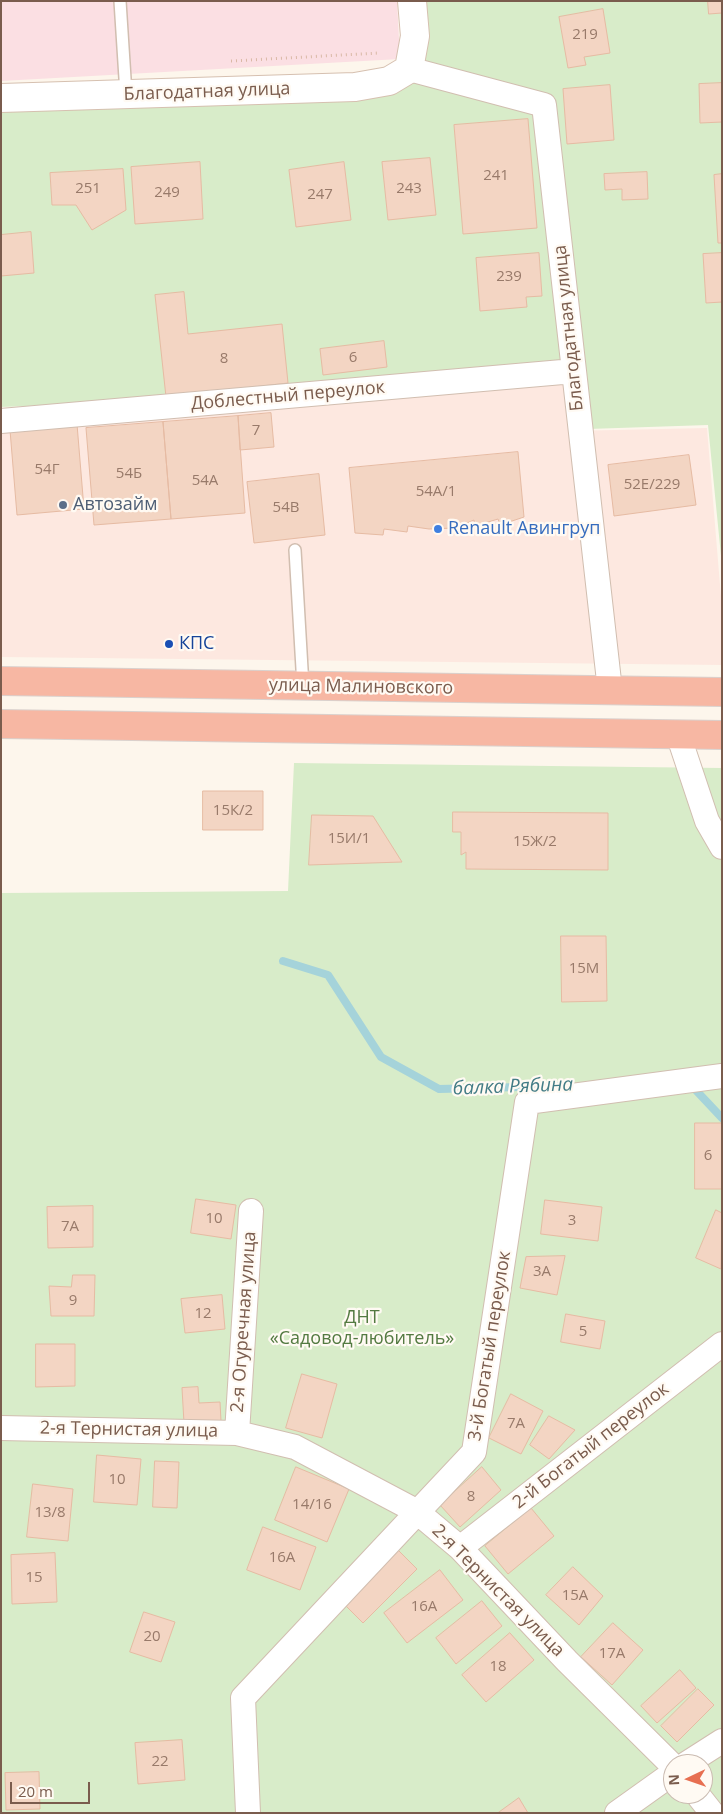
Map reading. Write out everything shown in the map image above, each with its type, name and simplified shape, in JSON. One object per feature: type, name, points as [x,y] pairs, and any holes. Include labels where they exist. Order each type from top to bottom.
[{"type":"highway","name":"улица Малиновского","points":[[1,681],[722,692]]},
{"type":"highway","points":[[1,724],[722,735]]},
{"type":"street","points":[[409,69],[415,36],[412,1]]},
{"type":"street","name":"Благодатная улица","points":[[1,98],[355,87],[390,81],[409,69],[544,105],[610,690]]},
{"type":"street","name":"Доблестный переулок","points":[[1,421],[574,371]]},
{"type":"street","points":[[678,734],[707,821],[722,847]]},
{"type":"street","name":"3-й Богатый переулок","points":[[248,1813],[243,1698],[416,1511],[474,1452],[527,1102],[722,1076]]},
{"type":"street","name":"2-я Огуречная улица","points":[[237,1433],[251,1211]]},
{"type":"street","name":"2-й Богатый переулок","points":[[460,1548],[722,1344]]},
{"type":"street","name":"2-я Тернистая улица","points":[[1,1428],[237,1433],[295,1447],[416,1511],[460,1548],[567,1661],[663,1756]]},
{"type":"street","points":[[702,1754],[722,1741]]},
{"type":"street","points":[[618,1813],[663,1780]]},
{"type":"lane","points":[[120,1],[126,94]]},
{"type":"lane","points":[[295,550],[303,686]]},
{"type":"shaded area","points":[[1,1],[397,1],[400,59],[1,81]]},
{"type":"shaded area","points":[[564,381],[569,431],[707,428],[722,609],[722,665],[1,657],[1,427]]},
{"type":"green space","points":[[418,1],[722,1],[722,566],[708,425],[588,429],[582,360],[129,402],[1,407],[1,102],[422,81]]},
{"type":"green space","name":"ДНТ «Садовод-любитель»","points":[[294,763],[722,768],[722,1813],[1,1813],[1,893],[288,891]]},
{"type":"building","points":[[708,1],[722,1],[722,13],[709,14]]},
{"type":"building","points":[[603,9],[610,53],[584,57],[586,65],[568,68],[559,17]]},
{"type":"building","points":[[722,83],[722,122],[700,123],[699,84]]},
{"type":"building","points":[[610,85],[614,140],[567,144],[563,89]]},
{"type":"building","points":[[528,119],[537,228],[463,234],[454,125]]},
{"type":"building","points":[[430,158],[436,215],[388,220],[382,162]]},
{"type":"building","points":[[200,162],[203,219],[135,224],[131,167]]},
{"type":"building","points":[[344,162],[351,220],[296,227],[289,170]]},
{"type":"building","points":[[123,169],[126,210],[92,230],[76,205],[52,205],[50,173]]},
{"type":"building","points":[[647,172],[648,199],[622,200],[622,189],[605,190],[604,174]]},
{"type":"building","points":[[722,174],[722,243],[718,243],[714,175]]},
{"type":"building","points":[[31,232],[34,273],[1,276],[1,235]]},
{"type":"building","points":[[539,253],[542,296],[526,297],[527,307],[480,311],[476,258]]},
{"type":"building","points":[[722,253],[722,302],[706,303],[703,254]]},
{"type":"building","points":[[184,292],[188,334],[282,324],[288,383],[166,397],[155,295]]},
{"type":"building","points":[[384,341],[387,367],[323,375],[320,349]]},
{"type":"building","points":[[271,413],[274,447],[240,450],[238,416]]},
{"type":"building","points":[[238,416],[245,513],[171,519],[163,422]]},
{"type":"building","points":[[163,422],[171,519],[94,525],[86,428]]},
{"type":"building","points":[[77,424],[84,509],[17,515],[10,430]]},
{"type":"building","points":[[518,452],[524,517],[500,525],[498,519],[475,526],[474,520],[455,528],[429,529],[408,526],[407,532],[384,529],[383,535],[355,533],[349,468]]},
{"type":"building","points":[[689,455],[696,505],[614,516],[608,465]]},
{"type":"building","points":[[319,474],[325,535],[254,543],[247,482]]},
{"type":"building","points":[[203,791],[263,791],[263,830],[203,830]]},
{"type":"building","points":[[453,812],[608,813],[608,870],[466,869],[466,852],[461,855],[461,832],[453,832]]},
{"type":"building","points":[[312,815],[373,816],[402,862],[309,865]]},
{"type":"building","points":[[561,936],[606,936],[607,1001],[562,1002]]},
{"type":"building","points":[[695,1123],[722,1123],[722,1189],[695,1189]]},
{"type":"building","points":[[196,1199],[236,1205],[231,1239],[191,1233]]},
{"type":"building","points":[[545,1200],[602,1207],[598,1241],[541,1234]]},
{"type":"building","points":[[93,1206],[93,1247],[48,1248],[47,1207]]},
{"type":"building","points":[[716,1210],[722,1213],[721,1269],[696,1258]]},
{"type":"building","points":[[565,1256],[557,1295],[520,1288],[526,1257]]},
{"type":"building","points":[[73,1275],[95,1275],[94,1316],[51,1316],[49,1286],[71,1287]]},
{"type":"building","points":[[222,1295],[225,1329],[185,1333],[181,1299]]},
{"type":"building","points":[[566,1314],[605,1321],[600,1349],[561,1342]]},
{"type":"building","points":[[36,1344],[75,1344],[75,1386],[36,1387]]},
{"type":"building","points":[[302,1374],[337,1384],[322,1438],[286,1428]]},
{"type":"building","points":[[198,1387],[199,1403],[220,1402],[221,1421],[184,1423],[182,1388]]},
{"type":"building","points":[[511,1394],[543,1411],[521,1454],[489,1438]]},
{"type":"building","points":[[549,1416],[575,1430],[549,1459],[530,1445]]},
{"type":"building","points":[[97,1455],[141,1459],[137,1505],[94,1502]]},
{"type":"building","points":[[155,1461],[179,1462],[177,1508],[153,1507]]},
{"type":"building","points":[[296,1467],[349,1489],[327,1542],[275,1520]]},
{"type":"building","points":[[482,1467],[501,1490],[460,1527],[440,1505]]},
{"type":"building","points":[[33,1484],[73,1489],[68,1541],[27,1537]]},
{"type":"building","points":[[531,1508],[554,1536],[508,1574],[485,1546]]},
{"type":"building","points":[[263,1527],[316,1547],[300,1590],[247,1570]]},
{"type":"building","points":[[395,1547],[417,1569],[363,1623],[341,1601]]},
{"type":"building","points":[[55,1553],[57,1602],[12,1604],[11,1555]]},
{"type":"building","points":[[573,1567],[603,1596],[579,1625],[546,1595]]},
{"type":"building","points":[[440,1570],[463,1600],[407,1643],[384,1613]]},
{"type":"building","points":[[482,1601],[502,1626],[456,1664],[436,1638]]},
{"type":"building","points":[[144,1612],[175,1622],[161,1662],[130,1652]]},
{"type":"building","points":[[613,1623],[643,1650],[612,1685],[581,1657]]},
{"type":"building","points":[[510,1633],[534,1660],[486,1702],[462,1675]]},
{"type":"building","points":[[680,1670],[696,1688],[657,1723],[641,1706]]},
{"type":"building","points":[[698,1689],[714,1705],[677,1742],[661,1726]]},
{"type":"building","points":[[182,1740],[185,1780],[138,1784],[135,1743]]},
{"type":"building","points":[[39,1772],[40,1809],[6,1810],[5,1773]]},
{"type":"building","points":[[519,1798],[528,1813],[498,1813]]},
{"type":"waterway","name":"балка Рябина","points":[[283,961],[328,975],[381,1057],[439,1089],[561,1086]]},
{"type":"waterway","name":"балка Рябина","points":[[691,1085],[722,1118]]},
{"type":"place","name":"Автозайм","points":[[63,505]]},
{"type":"place","name":"Renault Авингруп","points":[[438,529]]},
{"type":"place","name":"КПС","points":[[169,644]]}]
